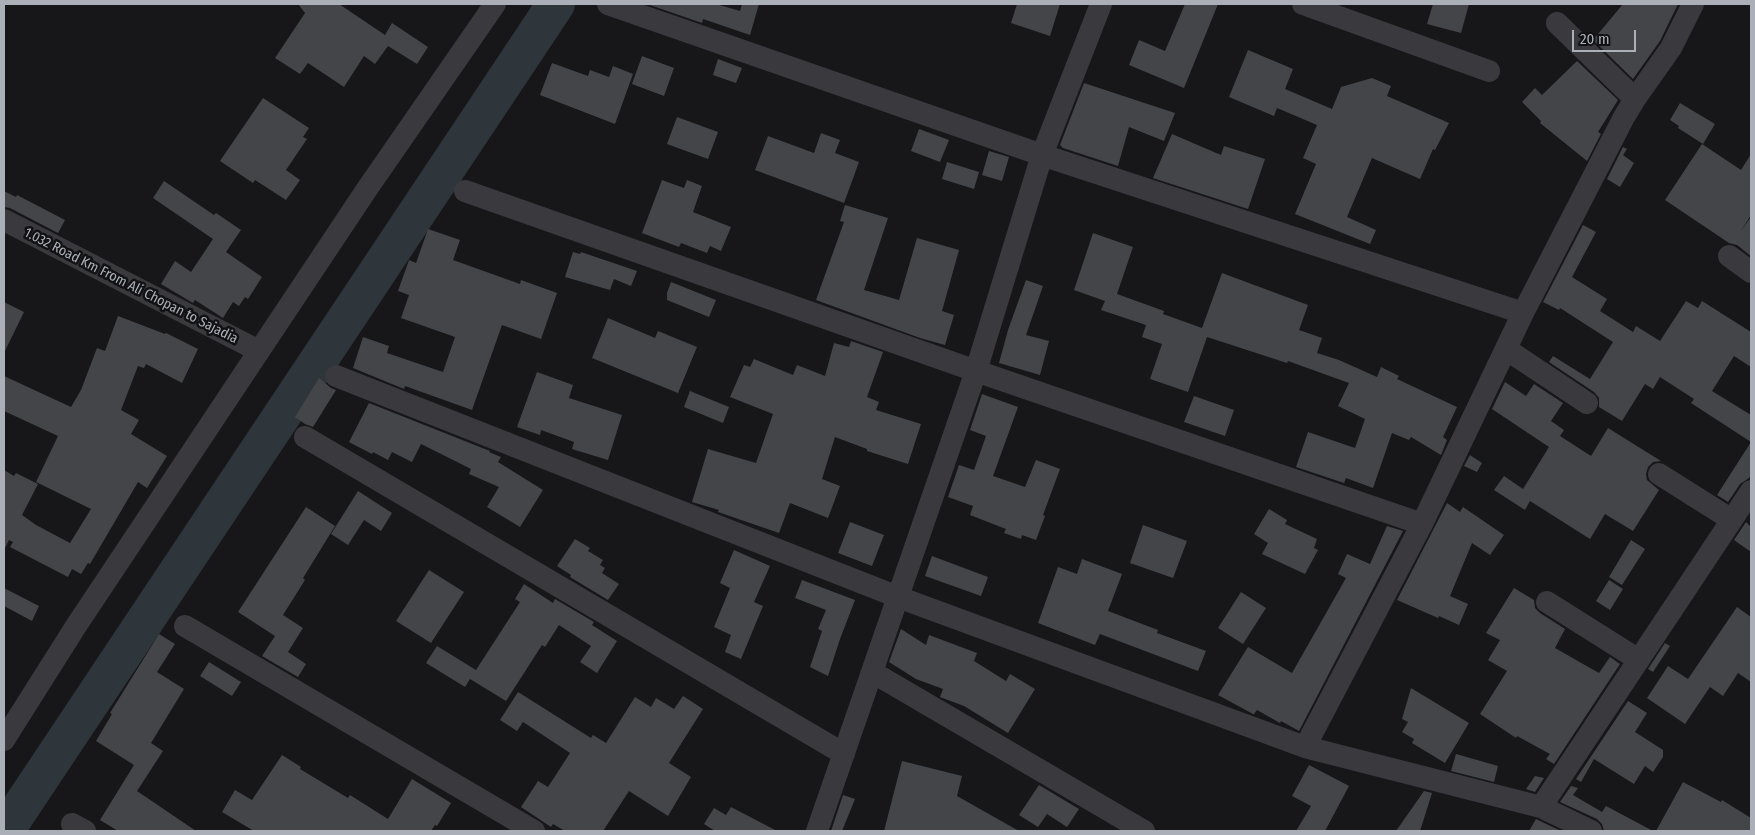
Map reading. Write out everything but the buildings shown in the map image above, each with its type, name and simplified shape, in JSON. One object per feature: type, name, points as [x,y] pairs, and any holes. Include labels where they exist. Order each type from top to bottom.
[{"type":"street","points":[[8,726],[367,189],[495,4]]},
{"type":"street","points":[[608,4],[1042,154],[1523,313]]},
{"type":"street","points":[[817,831],[976,371],[1042,154],[1100,4]]},
{"type":"street","points":[[1303,4],[1489,71]]},
{"type":"street","points":[[1305,746],[1422,524],[1523,313],[1635,99],[1671,48],[1693,4]]},
{"type":"street","points":[[1557,23],[1635,99]]},
{"type":"street","points":[[465,191],[976,371],[1422,524]]},
{"type":"street","name":"1.032 Road Km From Ali Chopan to Sajadia","points":[[4,220],[259,351]]},
{"type":"street","points":[[1729,256],[1751,272]]},
{"type":"street","points":[[1506,350],[1587,403]]},
{"type":"street","points":[[336,376],[898,597],[1305,746],[1542,807],[1591,831]]},
{"type":"street","points":[[305,437],[844,754]]},
{"type":"street","points":[[1659,474],[1732,520]]},
{"type":"street","points":[[1542,807],[1751,491]]},
{"type":"street","points":[[1547,602],[1639,660]]},
{"type":"street","points":[[185,626],[534,831]]},
{"type":"street","points":[[872,672],[1144,831]]},
{"type":"waterway","points":[[5,831],[556,4]]}]
